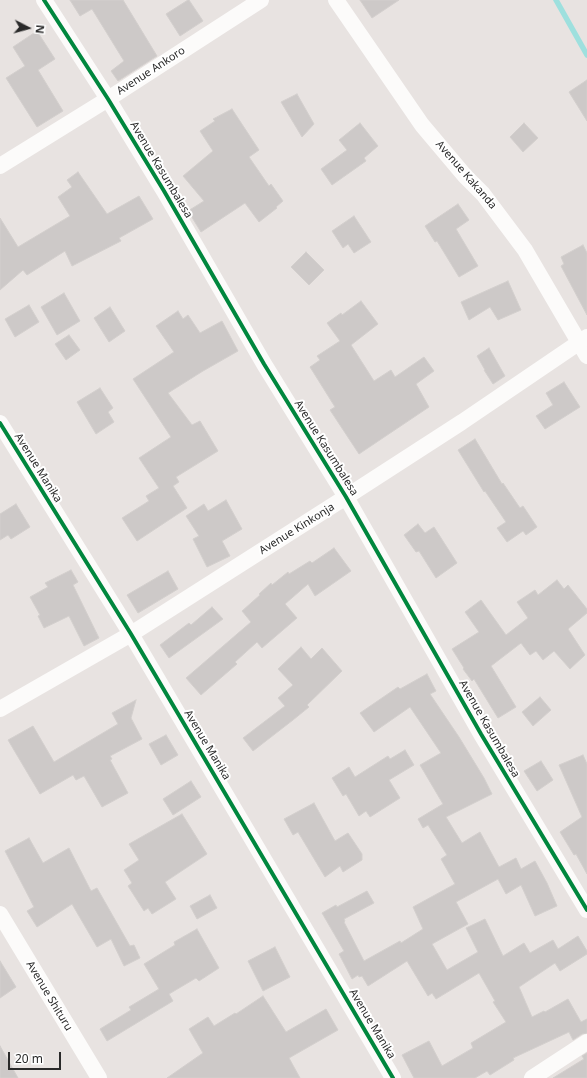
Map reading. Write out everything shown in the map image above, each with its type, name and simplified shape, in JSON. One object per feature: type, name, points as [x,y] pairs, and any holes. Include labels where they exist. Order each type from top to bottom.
[{"type":"street","name":"Avenue Kasumbalesa","points":[[44,0],[108,99],[164,191],[264,364],[346,497],[481,734],[587,910]]},
{"type":"street","name":"Avenue Ankoro","points":[[0,166],[108,99],[261,0]]},
{"type":"street","name":"Avenue Kakanda","points":[[336,0],[422,125],[465,176],[483,194],[526,250],[584,345]]},
{"type":"street","name":"Avenue Kinkonja","points":[[0,709],[130,634],[584,345]]},
{"type":"street","name":"Avenue Manika","points":[[0,424],[130,634],[393,1078]]},
{"type":"street","name":"Avenue Shituru","points":[[0,914],[99,1078]]},
{"type":"street","points":[[532,1078],[587,1042]]},
{"type":"building","points":[[70,0],[123,0],[157,56],[118,81],[111,71],[124,61],[92,9],[80,16]]},
{"type":"building","points":[[188,0],[203,21],[180,36],[166,14]]},
{"type":"building","points":[[360,0],[399,0],[372,18]]},
{"type":"building","points":[[37,31],[55,59],[38,70],[63,111],[37,127],[6,78],[25,66],[13,47]]},
{"type":"building","points":[[587,80],[587,121],[569,92]]},
{"type":"building","points":[[297,94],[314,124],[302,137],[281,102]]},
{"type":"building","points":[[232,109],[259,150],[249,157],[269,186],[271,184],[283,201],[276,207],[277,208],[259,222],[245,203],[201,232],[188,211],[204,201],[183,176],[213,151],[200,131],[215,121],[213,119]]},
{"type":"building","points":[[360,123],[378,146],[364,158],[366,161],[332,185],[321,169],[347,150],[339,140]]},
{"type":"building","points":[[524,123],[538,138],[523,152],[510,137]]},
{"type":"building","points":[[78,172],[107,214],[139,196],[153,219],[119,238],[121,241],[72,266],[65,251],[27,275],[23,270],[0,290],[0,218],[18,247],[70,216],[58,197],[72,187],[67,180]]},
{"type":"building","points":[[458,204],[469,220],[456,229],[478,266],[459,277],[437,241],[435,242],[425,226]]},
{"type":"building","points":[[354,216],[371,242],[354,253],[348,244],[343,248],[332,231]]},
{"type":"building","points":[[583,245],[587,253],[587,315],[561,266],[564,264],[561,257]]},
{"type":"building","points":[[306,252],[324,270],[309,285],[291,267]]},
{"type":"building","points":[[508,281],[521,310],[498,320],[490,307],[469,320],[461,302]]},
{"type":"building","points":[[64,293],[80,321],[57,335],[41,307]]},
{"type":"building","points":[[361,301],[378,324],[351,345],[374,381],[391,370],[395,377],[424,357],[434,371],[416,384],[429,407],[359,454],[330,410],[335,407],[310,367],[320,360],[317,356],[340,341],[327,323],[341,313],[342,315]]},
{"type":"building","points":[[29,305],[39,322],[15,337],[5,319]]},
{"type":"building","points":[[110,307],[125,331],[109,342],[94,318]]},
{"type":"building","points":[[178,311],[183,319],[188,315],[200,333],[222,321],[238,351],[168,393],[192,425],[200,421],[218,451],[176,477],[179,482],[173,486],[187,508],[137,541],[122,518],[149,501],[146,496],[159,488],[139,458],[171,437],[133,379],[174,352],[156,326]]},
{"type":"building","points":[[69,335],[80,350],[66,360],[55,344]]},
{"type":"building","points":[[489,348],[505,376],[493,384],[477,356]]},
{"type":"building","points":[[564,382],[580,407],[545,429],[536,416],[553,405],[546,393]]},
{"type":"building","points":[[100,388],[113,408],[108,412],[114,422],[96,434],[77,402]]},
{"type":"building","points":[[475,439],[502,484],[503,483],[520,508],[523,506],[537,527],[526,535],[523,531],[507,542],[497,528],[506,522],[485,491],[484,492],[458,450]]},
{"type":"building","points":[[226,500],[242,529],[222,541],[230,556],[207,567],[193,539],[199,536],[186,516],[204,504],[208,511]]},
{"type":"building","points":[[16,504],[30,527],[11,539],[8,535],[0,540],[0,514]]},
{"type":"building","points":[[418,524],[425,533],[434,527],[457,563],[436,578],[419,551],[416,552],[404,535]]},
{"type":"building","points":[[334,548],[351,571],[315,596],[308,584],[285,604],[297,618],[262,648],[257,642],[235,662],[237,664],[201,695],[186,678],[251,622],[242,611],[271,583],[272,585],[288,572],[289,574],[310,561],[312,563]]},
{"type":"building","points":[[71,570],[78,582],[73,585],[99,638],[84,646],[69,616],[44,628],[38,616],[40,615],[30,597],[48,587],[45,583]]},
{"type":"building","points":[[168,571],[178,589],[138,613],[127,595]]},
{"type":"building","points":[[557,580],[564,589],[568,585],[587,609],[587,613],[568,629],[585,655],[570,669],[554,651],[543,660],[536,651],[530,655],[521,643],[491,666],[516,707],[498,718],[474,679],[472,681],[463,669],[464,668],[452,649],[479,632],[465,612],[481,600],[506,635],[528,618],[517,602],[535,590],[538,595]]},
{"type":"building","points":[[212,607],[223,619],[169,658],[160,645],[189,623],[191,625]]},
{"type":"building","points":[[301,647],[311,659],[322,648],[342,671],[307,705],[309,707],[253,751],[243,738],[285,706],[278,698],[293,685],[278,669]]},
{"type":"building","points":[[427,674],[436,691],[430,694],[459,737],[492,794],[446,817],[462,843],[480,832],[499,867],[516,858],[521,869],[535,861],[557,906],[535,916],[521,885],[506,894],[498,879],[456,902],[468,924],[432,944],[447,970],[478,952],[466,928],[485,919],[503,956],[524,943],[530,953],[553,940],[558,949],[578,936],[587,951],[587,954],[560,971],[555,963],[519,987],[532,1017],[544,1011],[545,1012],[568,999],[581,1022],[587,1019],[587,1033],[582,1034],[573,1040],[569,1032],[513,1058],[514,1060],[490,1075],[487,1071],[475,1078],[414,1078],[402,1055],[429,1041],[442,1066],[473,1048],[471,1043],[506,1022],[493,1002],[495,1001],[479,973],[436,999],[432,993],[428,996],[407,961],[368,986],[362,976],[359,977],[358,975],[352,979],[339,954],[344,951],[322,913],[367,891],[374,903],[344,919],[344,922],[364,961],[400,941],[401,943],[423,929],[413,907],[455,884],[441,859],[447,855],[428,825],[423,828],[418,819],[443,804],[420,765],[441,753],[410,707],[374,732],[360,713],[398,687],[400,689]]},
{"type":"building","points":[[540,697],[551,710],[533,726],[522,712]]},
{"type":"building","points":[[136,700],[131,718],[142,739],[110,756],[112,759],[110,760],[128,793],[102,807],[84,776],[76,780],[73,775],[40,794],[8,740],[33,726],[54,762],[118,724],[112,713]]},
{"type":"building","points":[[166,735],[178,755],[161,765],[149,744]]},
{"type":"building","points":[[405,750],[414,765],[389,780],[400,798],[370,817],[366,811],[359,816],[346,794],[343,796],[332,778],[349,767],[355,777],[388,756],[390,759]]},
{"type":"building","points":[[583,755],[587,764],[587,874],[576,854],[574,855],[560,832],[582,817],[559,765]]},
{"type":"building","points":[[541,761],[553,780],[537,791],[524,771]]},
{"type":"building","points":[[191,781],[201,797],[173,815],[163,799]]},
{"type":"building","points":[[314,803],[335,841],[348,833],[362,854],[362,860],[343,872],[340,866],[325,877],[298,832],[293,835],[284,819]]},
{"type":"building","points":[[182,814],[207,854],[165,882],[176,899],[152,914],[148,908],[144,911],[128,886],[132,883],[124,870],[139,860],[129,844]]},
{"type":"building","points":[[29,838],[43,863],[69,848],[91,891],[97,888],[130,946],[134,945],[140,958],[124,966],[111,939],[97,947],[72,904],[37,927],[27,911],[34,907],[5,851]]},
{"type":"building","points":[[210,895],[217,908],[197,919],[190,906]]},
{"type":"building","points":[[197,929],[219,968],[199,981],[196,978],[169,994],[173,1001],[107,1041],[100,1029],[131,1010],[129,1007],[159,989],[144,964],[175,945],[174,942]]},
{"type":"building","points":[[275,947],[290,977],[263,991],[248,961]]},
{"type":"building","points":[[0,961],[16,987],[0,998]]},
{"type":"building","points":[[263,996],[286,1032],[326,1009],[338,1030],[289,1058],[300,1078],[167,1078],[203,1053],[189,1029],[208,1017],[214,1026],[235,1013],[236,1014]]},
{"type":"building","points":[[0,1046],[18,1078],[0,1078]]},
{"type":"building","points":[[587,1053],[587,1078],[553,1078],[584,1059],[582,1056]]},
{"type":"waterway","points":[[556,0],[587,55]]},
{"type":"cycle path","points":[[44,0],[108,99],[164,191],[264,364],[346,497],[481,734],[587,910]]},
{"type":"cycle path","points":[[0,423],[131,634],[393,1078]]}]
